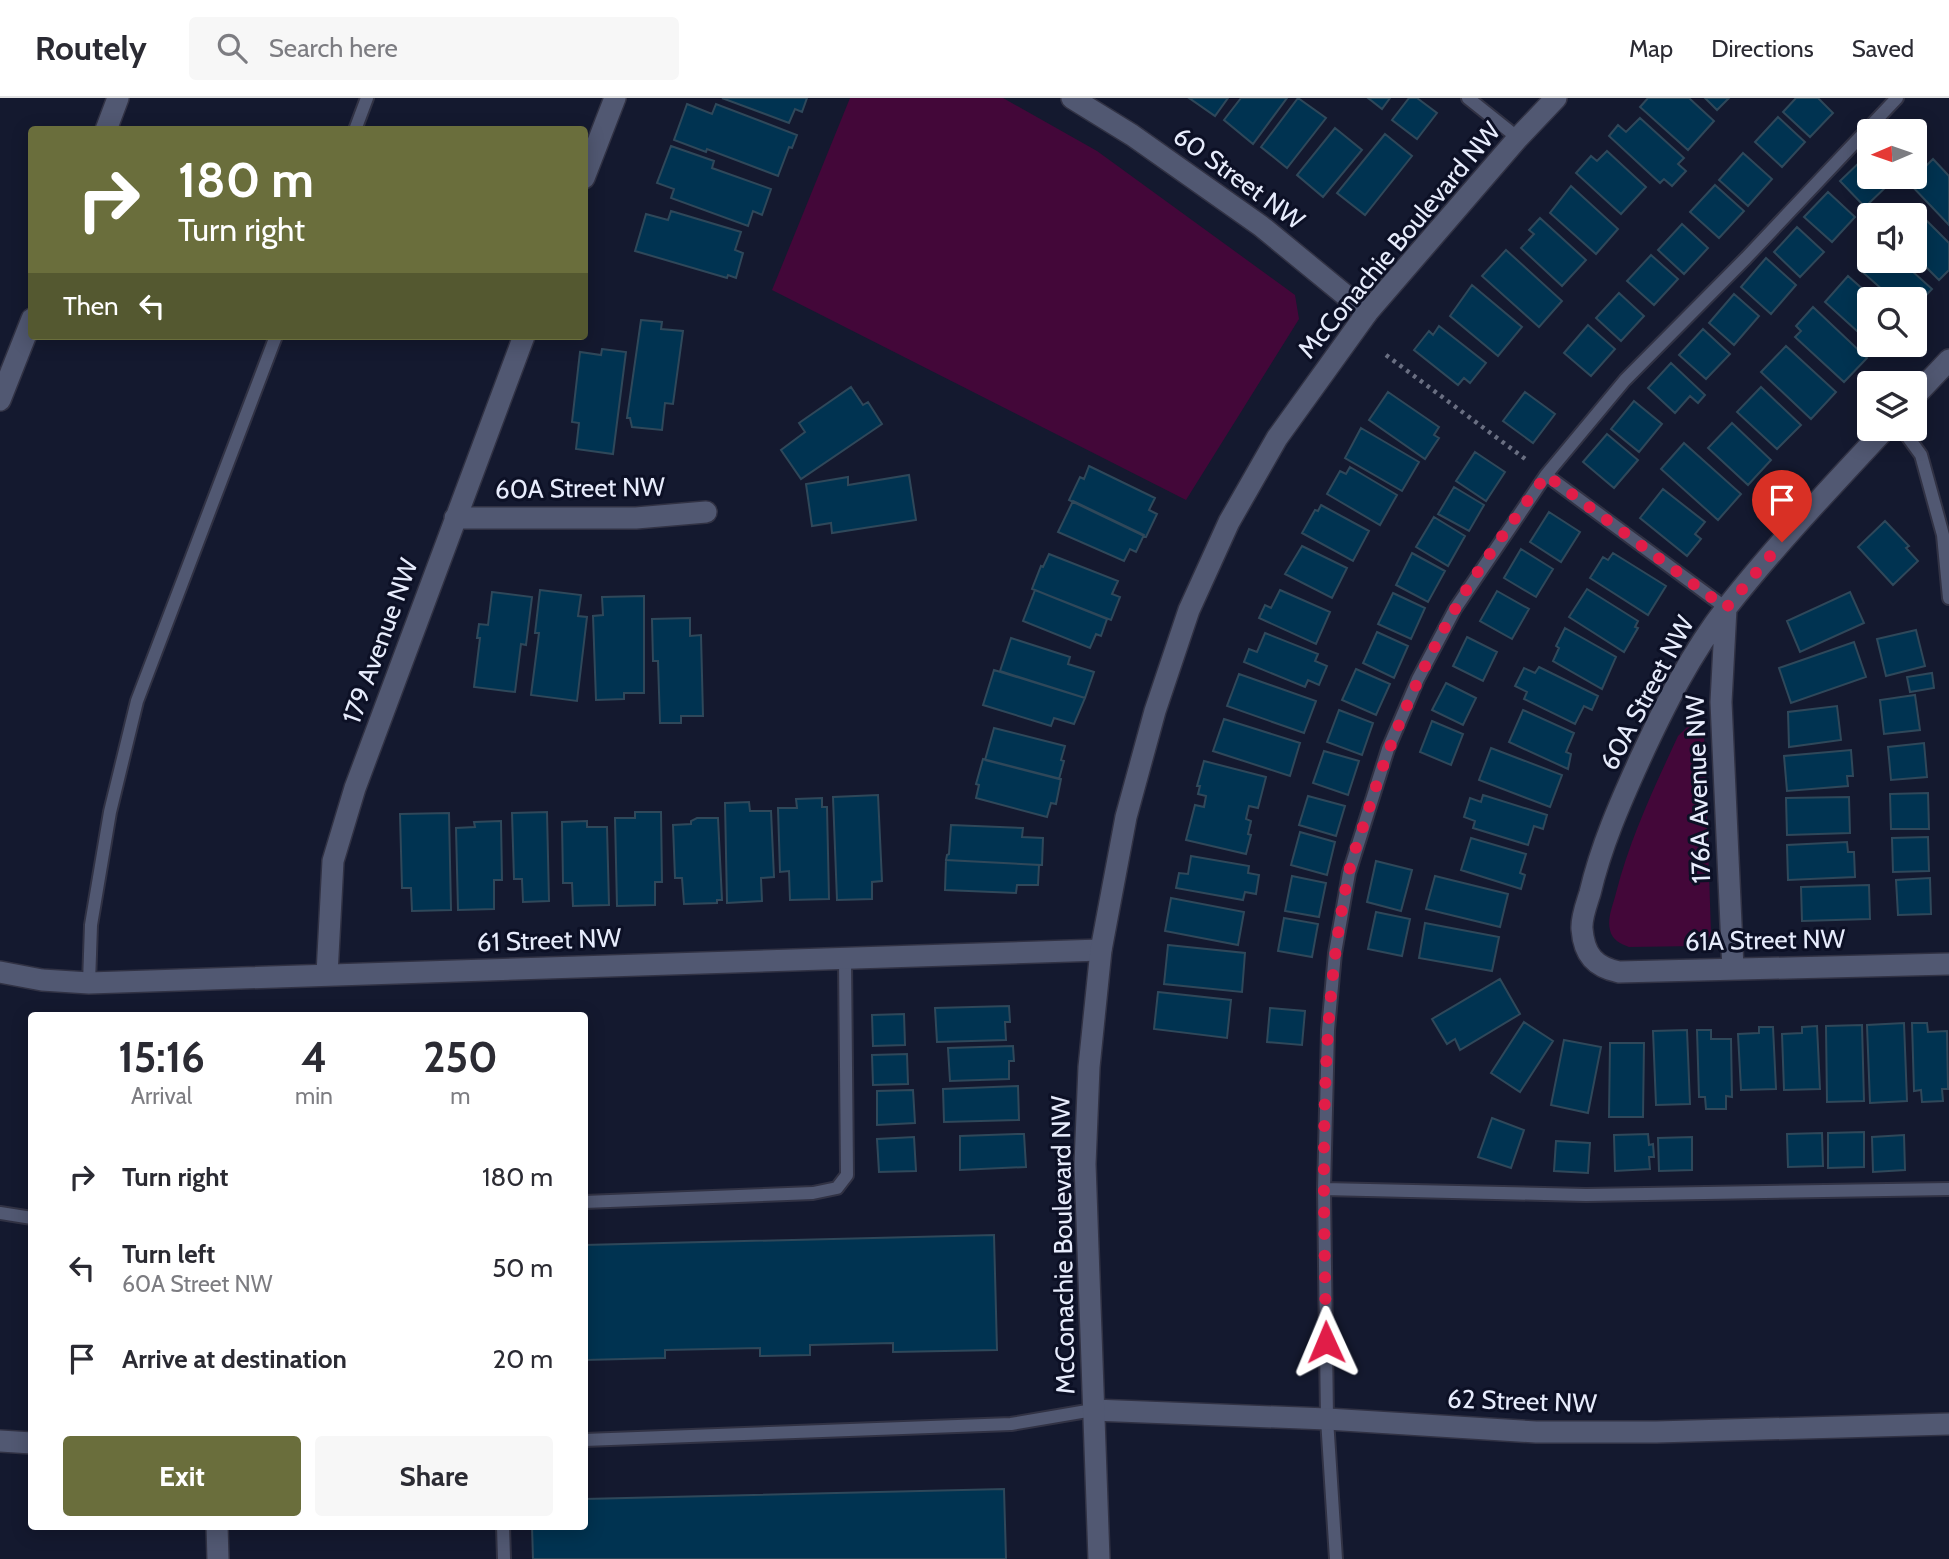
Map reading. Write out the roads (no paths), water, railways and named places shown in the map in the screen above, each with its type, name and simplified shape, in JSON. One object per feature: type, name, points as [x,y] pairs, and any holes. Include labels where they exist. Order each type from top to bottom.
[{"type":"street","points":[[108,126],[118,98]]},
{"type":"street","points":[[588,168],[615,98]]},
{"type":"street","name":"60 Street NW","points":[[1072,98],[1132,135],[1261,226],[1367,313]]},
{"type":"street","name":"McConachie Boulevard NW","points":[[1099,1559],[1085,1164],[1089,1067],[1101,950],[1126,817],[1155,711],[1189,610],[1229,522],[1277,438],[1367,313],[1518,138],[1556,98]]},
{"type":"street","points":[[0,400],[28,329]]},
{"type":"street","name":"179 Avenue NW","points":[[327,974],[334,861],[355,788],[523,340]]},
{"type":"street","points":[[1927,383],[1949,360]]},
{"type":"street","name":"60A Street NW","points":[[1588,954],[1581,927],[1596,868],[1619,806],[1654,729],[1689,662],[1726,608],[1799,522],[1874,441]]},
{"type":"street","name":"60A Street NW","points":[[456,518],[636,518],[706,512]]},
{"type":"street","name":"176A Avenue NW","points":[[1726,608],[1721,702],[1733,969]]},
{"type":"street","name":"61 Street NW","points":[[0,972],[42,979],[89,982],[1101,950]]},
{"type":"street","name":"61A Street NW","points":[[1588,954],[1602,968],[1619,972],[1949,964]]},
{"type":"street","name":"62 Street NW","points":[[1093,1410],[1327,1419],[1536,1432],[1656,1432],[1949,1424]]},
{"type":"street","points":[[0,1441],[28,1443]]},
{"type":"street","points":[[217,1530],[218,1559]]},
{"type":"lane","points":[[356,126],[367,98]]},
{"type":"lane","points":[[1468,98],[1518,138]]},
{"type":"lane","points":[[1336,1559],[1327,1419],[1324,1189],[1328,1030],[1335,953],[1349,873],[1388,749],[1418,679],[1448,621],[1493,550],[1546,475],[1625,380],[1746,258],[1897,98]]},
{"type":"lane","points":[[89,982],[91,925],[110,812],[137,701],[274,340]]},
{"type":"lane","points":[[1911,441],[1921,455],[1943,536],[1949,598]]},
{"type":"lane","points":[[1546,475],[1726,608]]},
{"type":"lane","points":[[588,1202],[813,1194],[837,1188],[847,1175],[845,959]]},
{"type":"lane","points":[[1324,1189],[1586,1195],[1949,1189]]},
{"type":"lane","points":[[0,1213],[28,1217]]},
{"type":"lane","points":[[588,1440],[1011,1424],[1093,1410]]},
{"type":"lane","points":[[503,1530],[504,1559]]}]
